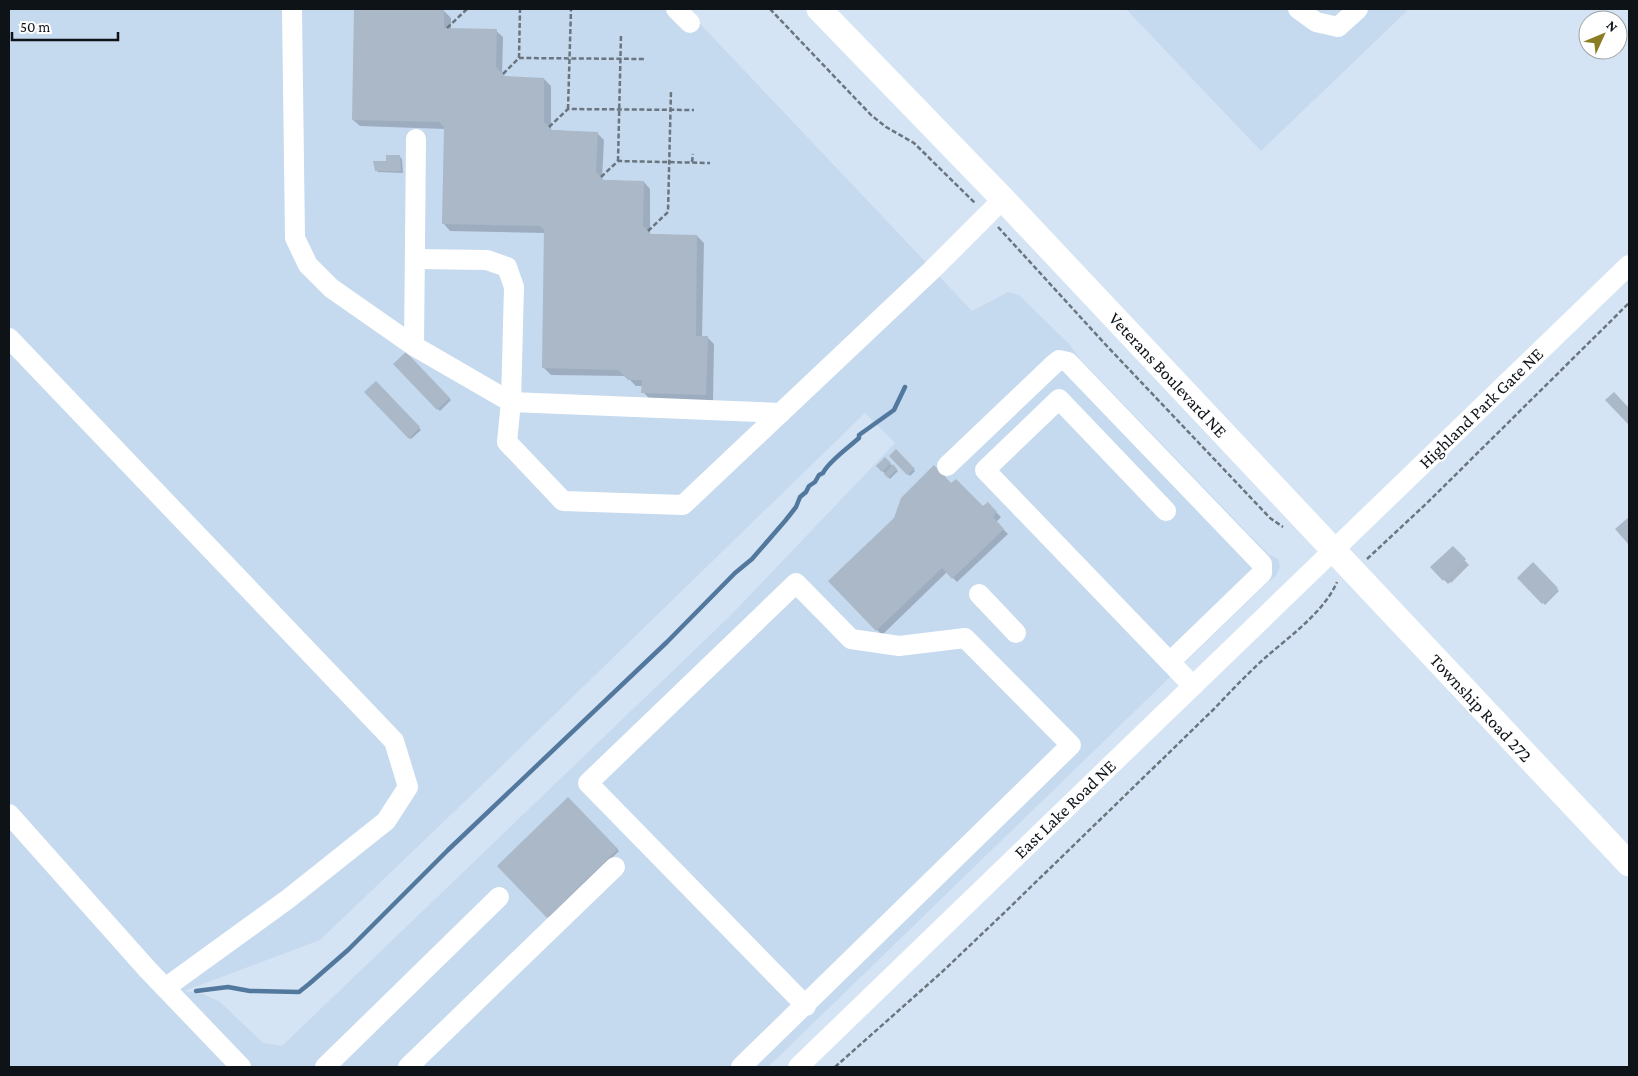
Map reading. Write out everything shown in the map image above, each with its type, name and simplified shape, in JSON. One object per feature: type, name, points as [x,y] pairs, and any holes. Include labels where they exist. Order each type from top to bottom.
[{"type":"main road","name":"Veterans Boulevard NE","points":[[819,9],[995,208],[1333,551]]},
{"type":"main road","name":"Veterans Boulevard NE","points":[[840,9],[995,208]]},
{"type":"main road","name":"Township Road 272","points":[[1333,551],[1629,864]]},
{"type":"street","points":[[292,9],[295,238],[308,265],[331,288],[414,346],[511,402],[781,413]]},
{"type":"street","points":[[1298,9],[1316,22],[1338,27],[1358,9]]},
{"type":"street","points":[[414,346],[416,139]]},
{"type":"street","points":[[415,259],[487,260],[507,267],[514,287],[511,402],[507,442],[563,501],[683,505],[995,208]]},
{"type":"street","name":"Highland Park Gate NE","points":[[1333,551],[1629,265]]},
{"type":"street","points":[[9,338],[394,741],[408,787],[386,822],[288,899],[165,988]]},
{"type":"street","points":[[947,466],[1054,364],[1059,360],[1068,362],[1262,564],[1262,573],[1170,662]]},
{"type":"street","points":[[1166,511],[1059,399],[985,470],[1193,686]]},
{"type":"street","name":"East Lake Road NE","points":[[798,1067],[1333,551]]},
{"type":"street","points":[[741,1067],[806,1006],[1071,745],[965,638],[899,646],[851,639],[796,583],[588,783],[806,1006]]},
{"type":"street","points":[[978,594],[1016,632]]},
{"type":"street","points":[[9,814],[165,988],[241,1067]]},
{"type":"street","points":[[408,1067],[615,867]]},
{"type":"street","points":[[325,1067],[498,897]]},
{"type":"path","points":[[447,28],[466,9]]},
{"type":"path","points":[[503,74],[519,58],[520,9]]},
{"type":"path","points":[[568,109],[571,9]]},
{"type":"path","points":[[770,9],[871,115],[886,127],[914,142],[995,208],[1105,344],[1270,518],[1288,530]]},
{"type":"path","points":[[618,161],[621,35]]},
{"type":"path","points":[[519,58],[646,59]]},
{"type":"path","points":[[648,231],[668,212],[671,90]]},
{"type":"path","points":[[549,127],[568,109],[694,110]]},
{"type":"path","points":[[692,162],[693,154]]},
{"type":"path","points":[[601,177],[618,161],[710,163]]},
{"type":"path","points":[[1376,551],[1629,303]]},
{"type":"path","points":[[835,1067],[942,972],[1244,678],[1327,602],[1337,582]]},
{"type":"shaded area","points":[[9,9],[686,9],[972,311],[1008,292],[1019,295],[1069,344],[1081,360],[1267,553],[1278,559],[1280,567],[1276,576],[768,1067],[9,1067]],"holes":[[[865,413],[895,443],[731,615],[282,1046],[263,1043],[220,1002],[203,994],[184,991],[320,940]]]},
{"type":"shaded area","points":[[1126,9],[1409,9],[1261,151]]},
{"type":"building","points":[[354,9],[444,10],[444,28],[497,29],[496,67],[505,76],[544,78],[544,122],[552,130],[598,132],[596,172],[604,180],[644,181],[643,226],[651,234],[697,235],[696,336],[708,336],[706,395],[641,393],[642,380],[628,380],[618,370],[542,368],[544,230],[540,226],[442,224],[444,127],[439,122],[352,120]]},
{"type":"building","points":[[386,155],[400,155],[401,171],[375,171],[373,161],[386,161]]},
{"type":"building","points":[[406,352],[450,398],[437,410],[393,364]]},
{"type":"building","points":[[376,381],[420,427],[409,439],[364,392]]},
{"type":"building","points":[[1614,392],[1629,408],[1629,425],[1605,400]]},
{"type":"building","points":[[896,449],[915,469],[907,475],[889,456]]},
{"type":"building","points":[[885,457],[891,463],[882,472],[876,466]]},
{"type":"building","points":[[893,464],[897,469],[888,478],[884,474]]},
{"type":"building","points":[[934,465],[951,483],[956,479],[983,506],[988,502],[997,512],[993,517],[1004,529],[952,579],[942,568],[876,631],[828,581],[894,518],[901,498]]},
{"type":"building","points":[[1629,517],[1629,545],[1615,529]]},
{"type":"building","points":[[1453,546],[1466,559],[1443,581],[1430,567]]},
{"type":"building","points":[[1533,562],[1558,588],[1542,604],[1517,578]]},
{"type":"building","points":[[568,797],[618,849],[547,918],[497,866]]},
{"type":"waterway","points":[[196,991],[228,987],[250,991],[299,992],[309,984],[348,950],[448,850],[667,642],[735,573],[752,559],[796,507],[800,497],[829,464],[859,438],[859,435],[894,410],[905,387]]}]
